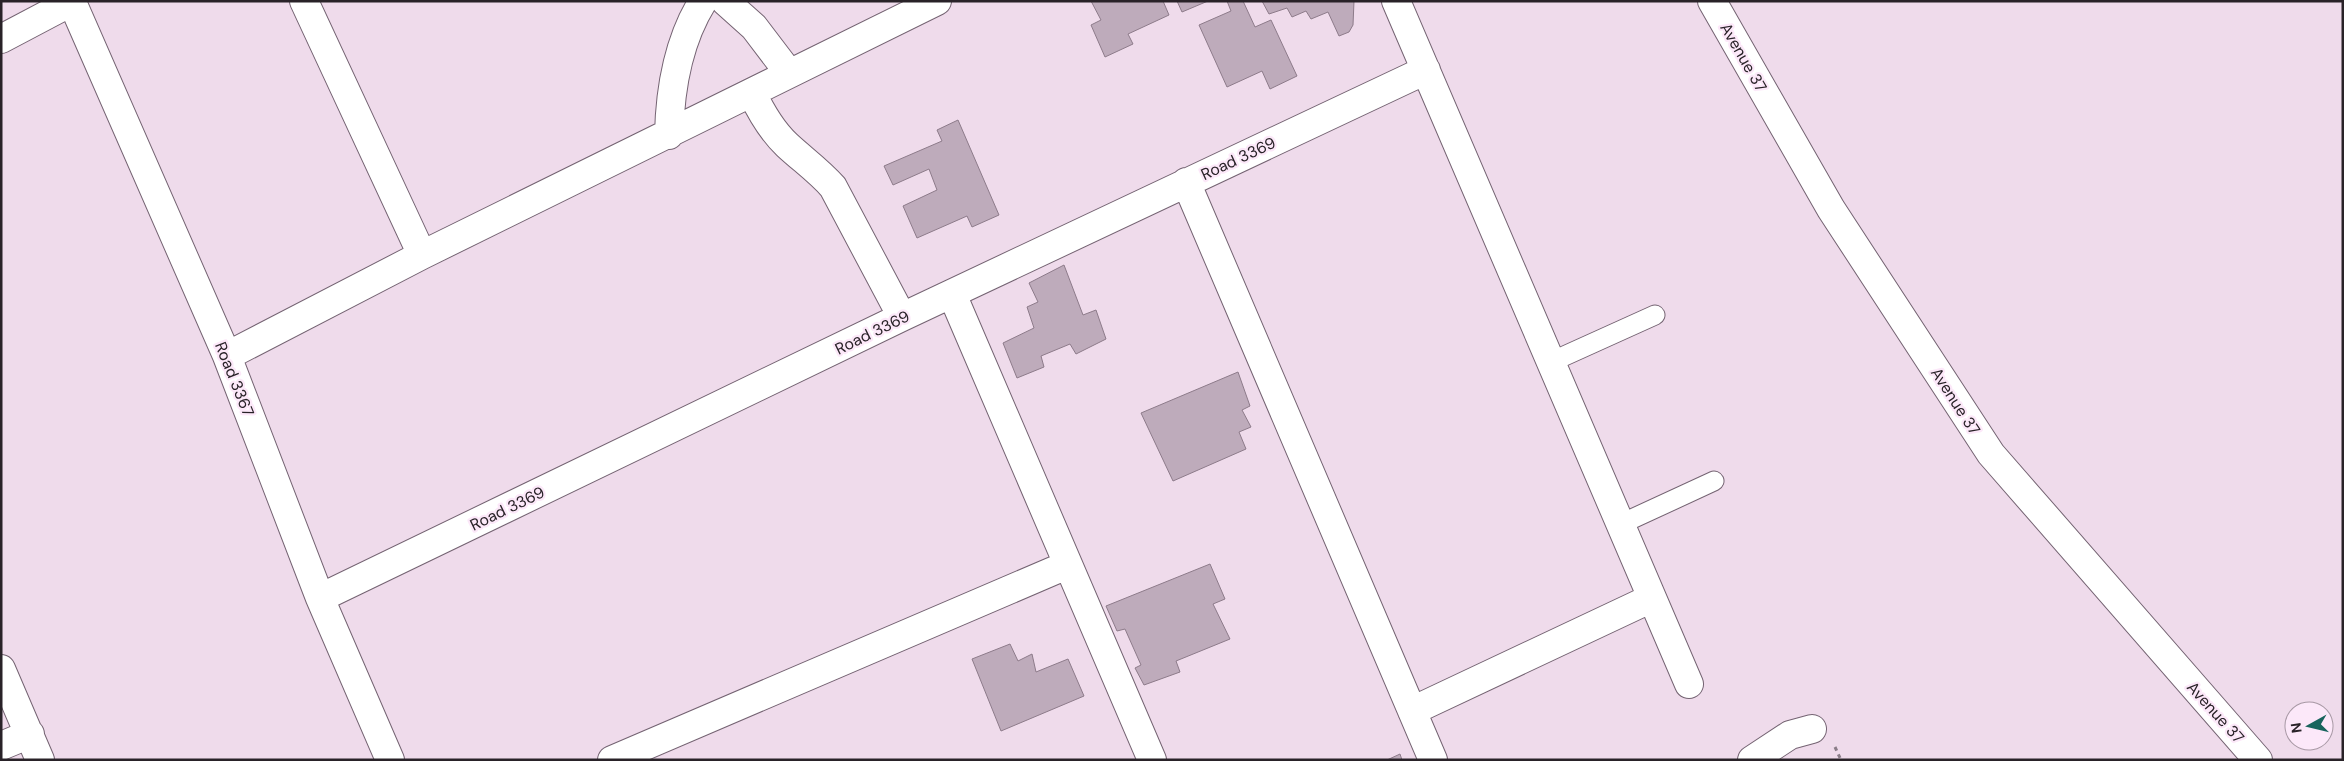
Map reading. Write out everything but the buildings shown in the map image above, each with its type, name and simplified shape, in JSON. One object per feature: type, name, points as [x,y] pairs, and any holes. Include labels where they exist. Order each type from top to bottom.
[{"type":"street","points":[[2,37],[72,1]]},
{"type":"street","name":"Road 3367","points":[[72,1],[227,356],[320,598],[390,760]]},
{"type":"street","points":[[304,1],[422,255]]},
{"type":"street","points":[[669,135],[671,91],[676,69],[689,28],[703,1]]},
{"type":"street","points":[[726,1],[754,27],[789,73]]},
{"type":"street","points":[[227,356],[422,255],[669,135],[789,73],[937,1]]},
{"type":"street","points":[[1396,1],[1689,684]]},
{"type":"street","name":"Avenue 37","points":[[1712,1],[1831,209],[1990,454],[2258,760]]},
{"type":"street","name":"Road 3369","points":[[320,598],[1186,182],[1426,70]]},
{"type":"street","points":[[752,93],[761,111],[778,135],[833,187],[902,318]]},
{"type":"street","points":[[1186,182],[1433,760]]},
{"type":"street","points":[[952,294],[1152,760]]},
{"type":"street","points":[[612,760],[1067,565]]},
{"type":"street","points":[[1412,711],[1652,598]]},
{"type":"street","points":[[1,669],[40,760]]},
{"type":"street","points":[[1752,760],[1790,735],[1812,729]]},
{"type":"street","points":[[1,746],[30,734]]},
{"type":"lane","points":[[1551,362],[1655,315]]},
{"type":"lane","points":[[1621,524],[1714,481]]}]
